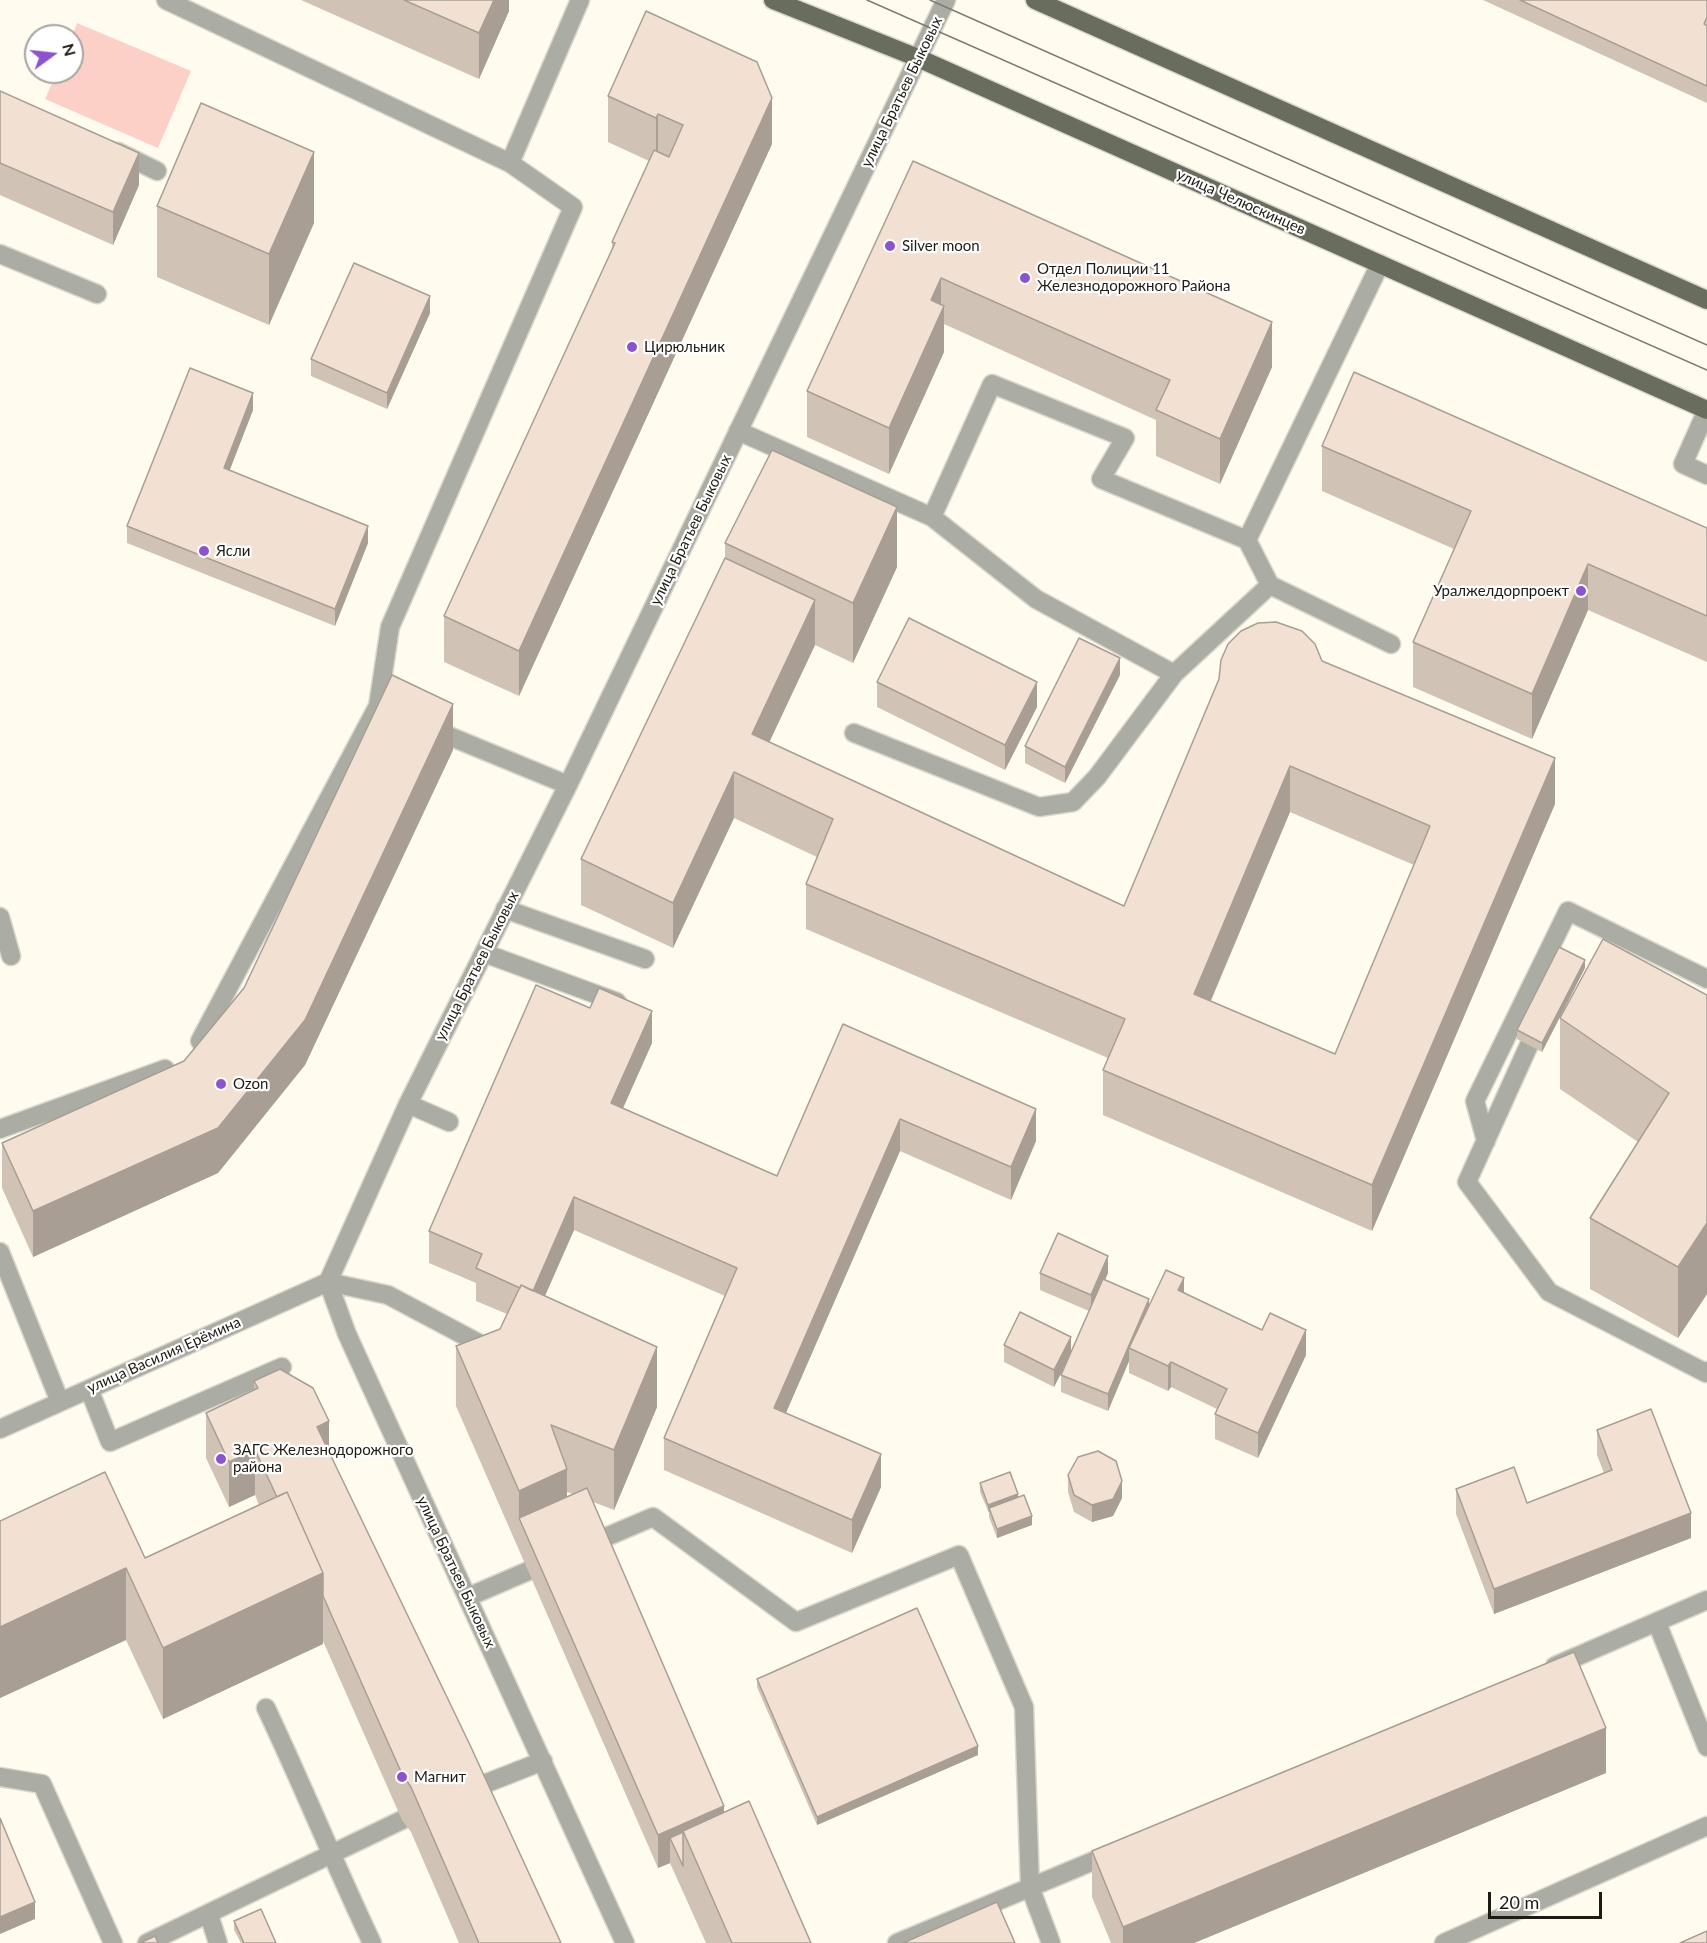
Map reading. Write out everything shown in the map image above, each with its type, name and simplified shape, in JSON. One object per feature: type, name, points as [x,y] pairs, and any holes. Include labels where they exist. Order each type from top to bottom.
[{"type":"main road","name":"улица Челюскинцев","points":[[773,0],[918,58],[1707,410]]},
{"type":"main road","points":[[1035,0],[1707,300]]},
{"type":"street","points":[[166,0],[510,164],[573,207],[390,627],[378,706],[200,1041]]},
{"type":"street","points":[[510,164],[580,0]]},
{"type":"street","name":"улица Братьев Быковых","points":[[626,1943],[347,1334],[328,1282],[408,1104],[568,785],[946,0]]},
{"type":"street","points":[[105,146],[157,171]]},
{"type":"street","points":[[0,254],[97,294]]},
{"type":"street","points":[[1247,540],[1380,264]]},
{"type":"street","points":[[932,517],[992,384],[1125,438],[1101,479],[1247,540],[1270,585],[1391,644]]},
{"type":"street","points":[[1707,410],[1683,465],[1707,475]]},
{"type":"street","points":[[738,431],[932,517],[1036,599],[1174,674]]},
{"type":"street","points":[[854,733],[1039,807],[1073,802],[1097,777],[1174,674],[1270,585]]},
{"type":"street","points":[[378,706],[568,785]]},
{"type":"street","points":[[505,909],[645,959]]},
{"type":"street","points":[[1486,1141],[1476,1101],[1568,911],[1707,979]]},
{"type":"street","points":[[0,917],[11,956]]},
{"type":"street","points":[[484,953],[635,1009]]},
{"type":"street","points":[[1529,1045],[1467,1182],[1549,1292],[1707,1371]]},
{"type":"street","points":[[0,1128],[165,1069]]},
{"type":"street","points":[[408,1104],[449,1122]]},
{"type":"street","points":[[0,1252],[60,1402]]},
{"type":"street","points":[[328,1282],[388,1295],[484,1346]]},
{"type":"street","name":"улица Василия Ерёмина","points":[[0,1429],[328,1282]]},
{"type":"street","points":[[89,1389],[110,1442],[282,1366]]},
{"type":"street","points":[[468,1597],[652,1517],[796,1622],[959,1555],[1024,1707],[1030,1887],[1051,1943]]},
{"type":"street","points":[[1540,1673],[1707,1600]]},
{"type":"street","points":[[1657,1623],[1707,1747]]},
{"type":"street","points":[[266,1708],[321,1826],[330,1856],[372,1943]]},
{"type":"street","points":[[470,1790],[543,1761]]},
{"type":"street","points":[[0,1777],[42,1784],[113,1943]]},
{"type":"street","points":[[147,1943],[402,1820]]},
{"type":"street","points":[[1444,1943],[1707,1826]]},
{"type":"street","points":[[897,1943],[1128,1846]]},
{"type":"street","points":[[209,1915],[218,1943]]},
{"type":"shaded area","points":[[84,26],[191,71],[158,148],[45,99],[52,84],[84,84]]},
{"type":"building","points":[[404,0],[494,0],[479,33]]},
{"type":"building","points":[[1520,0],[1707,0],[1707,17],[1704,24],[1707,26],[1707,86]]},
{"type":"building","points":[[646,11],[757,62],[772,98],[519,651],[444,616],[615,243],[612,242],[654,150],[669,157],[683,125],[658,114],[656,118],[608,96]]},
{"type":"building","points":[[0,91],[139,153],[113,212],[0,163]]},
{"type":"building","points":[[201,103],[314,152],[269,254],[157,206]]},
{"type":"building","points":[[913,161],[1272,322],[1220,439],[1156,410],[1170,380],[941,278],[931,300],[944,306],[889,428],[807,391]]},
{"type":"building","points":[[354,263],[430,296],[387,393],[311,359]]},
{"type":"building","points":[[190,368],[253,393],[224,468],[368,526],[335,609],[127,526]]},
{"type":"building","name":"Уралжелдорпроект","points":[[1354,372],[1707,528],[1707,616],[1588,564],[1532,694],[1413,642],[1471,511],[1322,446]]},
{"type":"building","points":[[772,450],[897,507],[853,603],[725,543]]},
{"type":"building","points":[[725,558],[815,600],[752,734],[1124,906],[1219,679],[1221,660],[1228,644],[1241,631],[1258,623],[1276,622],[1302,631],[1315,644],[1322,661],[1555,758],[1372,1185],[1103,1070],[1125,1019],[806,884],[833,819],[734,772],[673,903],[581,859]],"holes":[[[1290,766],[1430,826],[1335,1054],[1194,994]]]},
{"type":"building","points":[[909,618],[1037,682],[1005,745],[877,682]]},
{"type":"building","points":[[1079,638],[1120,658],[1065,767],[1025,746]]},
{"type":"building","points":[[392,675],[453,704],[305,1020],[218,1128],[33,1211],[2,1143],[184,1061],[244,988]]},
{"type":"building","points":[[1603,939],[1707,995],[1707,1223],[1678,1267],[1590,1218],[1669,1093],[1560,1018]]},
{"type":"building","points":[[1559,947],[1585,960],[1542,1043],[1517,1030]]},
{"type":"building","points":[[536,985],[590,1008],[599,988],[652,1011],[611,1103],[777,1176],[843,1024],[1036,1109],[1011,1167],[900,1119],[774,1408],[881,1454],[852,1520],[664,1438],[737,1268],[574,1197],[533,1291],[521,1285],[520,1288],[476,1268],[482,1254],[429,1231]]},
{"type":"building","points":[[1058,1233],[1108,1256],[1091,1295],[1040,1273]]},
{"type":"building","points":[[1166,1270],[1184,1278],[1178,1290],[1262,1330],[1270,1313],[1306,1330],[1258,1433],[1215,1414],[1227,1389],[1171,1362],[1168,1366],[1129,1348]]},
{"type":"building","points":[[1103,1279],[1149,1299],[1108,1394],[1061,1375]]},
{"type":"building","points":[[521,1285],[657,1347],[614,1450],[551,1425],[567,1469],[519,1491],[456,1346],[500,1329]]},
{"type":"building","points":[[1020,1312],[1071,1337],[1054,1370],[1004,1345]]},
{"type":"building","points":[[280,1369],[313,1388],[329,1421],[317,1427],[470,1745],[561,1943],[479,1943],[411,1787],[402,1774],[323,1596],[323,1573],[287,1492],[277,1497],[255,1450],[229,1462],[206,1413],[258,1388],[254,1381]]},
{"type":"building","points":[[1651,1409],[1691,1513],[1494,1589],[1456,1489],[1514,1467],[1527,1503],[1612,1470],[1597,1430]]},
{"type":"building","points":[[1098,1451],[1116,1461],[1122,1481],[1113,1499],[1092,1505],[1074,1495],[1068,1475],[1078,1457]]},
{"type":"building","points":[[105,1472],[145,1558],[287,1492],[323,1573],[163,1648],[126,1568],[0,1627],[0,1521]]},
{"type":"building","points":[[1010,1472],[1018,1494],[988,1505],[980,1483]]},
{"type":"building","points":[[587,1488],[724,1806],[658,1835],[519,1518]]},
{"type":"building","points":[[1024,1495],[1032,1516],[997,1529],[989,1508]]},
{"type":"building","points":[[917,1608],[978,1746],[817,1817],[757,1679]]},
{"type":"building","points":[[1574,1652],[1606,1728],[1123,1927],[1092,1851]]},
{"type":"building","points":[[749,1801],[811,1943],[732,1943],[683,1831]]},
{"type":"building","points":[[0,1818],[35,1902],[0,1917]]},
{"type":"building","points":[[683,1832],[683,1866],[670,1838]]},
{"type":"building","points":[[997,1902],[1015,1943],[903,1943]]},
{"type":"building","points":[[261,1909],[276,1943],[244,1943],[234,1921]]},
{"type":"building","points":[[1707,1931],[1707,1943],[1680,1943]]},
{"type":"building","points":[[155,1936],[158,1943],[140,1943]]},
{"type":"tram line","points":[[867,0],[1707,370]]},
{"type":"tram line","points":[[930,0],[1707,345]]},
{"type":"place","name":"Silver moon","points":[[890,246]]},
{"type":"place","name":"Отдел Полиции 11 Железнодорожного Района","points":[[1025,278]]},
{"type":"place","name":"Цирюльник","points":[[632,347]]},
{"type":"place","name":"Ясли","points":[[204,551]]},
{"type":"place","name":"Уралжелдорпроект","points":[[1581,591]]},
{"type":"place","name":"Ozon","points":[[221,1084]]},
{"type":"place","name":"ЗАГС Железнодорожного района","points":[[221,1459]]},
{"type":"place","name":"Магнит","points":[[402,1777]]}]
